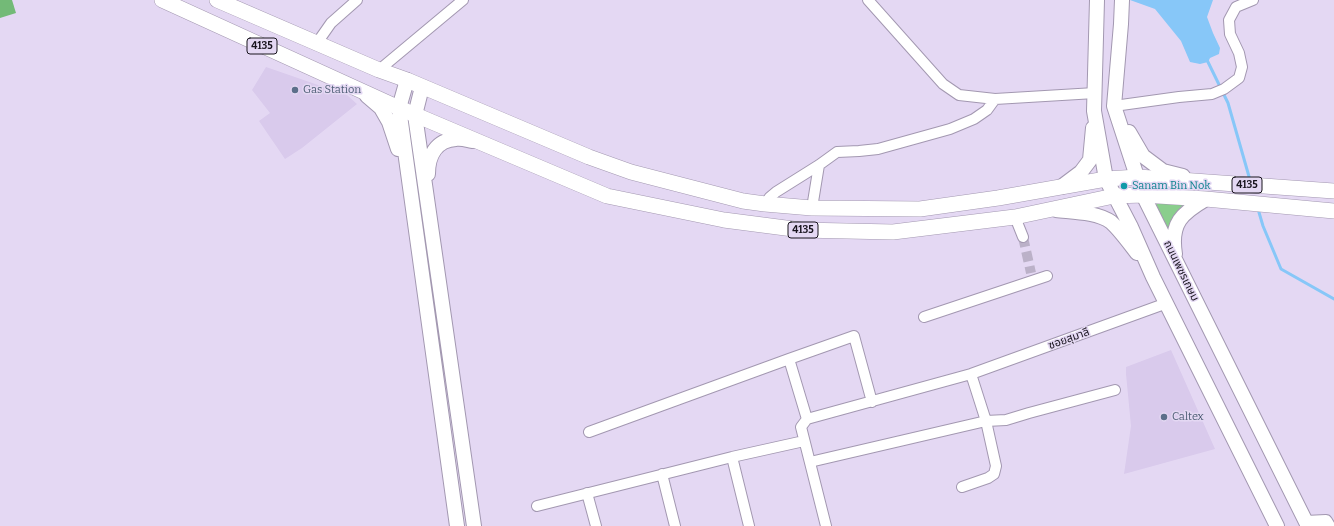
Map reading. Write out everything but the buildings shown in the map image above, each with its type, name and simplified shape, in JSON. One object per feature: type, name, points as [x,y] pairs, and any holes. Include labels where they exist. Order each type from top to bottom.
[{"type":"main road","name":"4135","points":[[162,0],[399,108],[607,196],[724,220],[801,230],[893,232],[1015,217],[1114,196],[1143,195],[1206,199],[1334,211]]},
{"type":"main road","name":"4135","points":[[217,0],[379,70],[407,80],[589,157],[631,172],[743,201],[812,208],[920,209],[998,198],[1106,179],[1138,177],[1334,191]]},
{"type":"main road","points":[[1061,187],[1081,172],[1090,160],[1095,93],[1097,0]]},
{"type":"main road","name":"ถนนเพชรเกษม","points":[[1122,0],[1122,24],[1114,106],[1143,195],[1296,503],[1305,525]]},
{"type":"main road","points":[[407,80],[399,108],[457,526]]},
{"type":"main road","points":[[422,87],[415,115],[474,526]]},
{"type":"main road","points":[[363,92],[381,108],[389,122],[397,145],[413,211]]},
{"type":"main road","points":[[1114,106],[1143,156],[1163,171],[1203,182]]},
{"type":"main road","points":[[1094,111],[1106,179],[1131,227],[1153,277],[1274,520]]},
{"type":"main road","points":[[429,210],[428,167],[430,156],[437,147],[448,140],[458,138],[480,143]]},
{"type":"main road","points":[[1176,261],[1174,230],[1178,222],[1194,206],[1206,199]]},
{"type":"main road","points":[[1053,210],[1093,214],[1110,222],[1129,242],[1153,277]]},
{"type":"street","points":[[317,43],[331,23],[357,0]]},
{"type":"street","points":[[379,70],[463,0]]},
{"type":"street","points":[[868,0],[942,84],[959,95],[995,100],[1095,93]]},
{"type":"street","points":[[1114,106],[1212,94],[1224,89],[1239,78],[1242,67],[1239,53],[1230,34],[1228,20],[1236,7],[1254,0]]},
{"type":"street","points":[[765,204],[776,192],[819,166],[837,152],[878,149],[950,129],[974,119],[987,110],[995,100]]},
{"type":"street","points":[[812,208],[819,166]]},
{"type":"street","points":[[1015,217],[1023,237]]},
{"type":"street","points":[[1020,285],[1031,273]]},
{"type":"street","points":[[924,317],[1047,276]]},
{"type":"street","name":"ซอยสุมาลี","points":[[806,419],[971,374],[1167,303]]},
{"type":"street","points":[[589,432],[789,358],[854,336],[872,402]]},
{"type":"street","points":[[789,358],[806,419],[801,427],[826,526]]},
{"type":"street","points":[[962,486],[988,478],[994,474],[996,466],[986,420],[971,374]]},
{"type":"street","points":[[810,462],[986,420],[1006,420],[1114,390]]},
{"type":"street","points":[[537,506],[804,440]]},
{"type":"street","points":[[732,457],[749,526]]},
{"type":"street","points":[[662,474],[676,526]]},
{"type":"street","points":[[587,493],[596,526]]},
{"type":"street","points":[[1305,525],[1326,521],[1330,526]]},
{"type":"shaded area","points":[[266,67],[347,95],[357,104],[302,148],[285,159],[259,121],[270,113],[252,90]]},
{"type":"shaded area","points":[[1171,350],[1215,449],[1124,474],[1131,426],[1126,367]]},
{"type":"green space","points":[[0,0],[12,0],[16,13],[0,18]]},
{"type":"green space","points":[[1155,201],[1184,204],[1176,213],[1167,232]]},
{"type":"water","points":[[1130,0],[1213,0],[1207,17],[1220,48],[1219,54],[1210,58],[1208,62],[1200,64],[1190,62],[1181,41],[1155,9]]},
{"type":"waterway","points":[[1207,60],[1228,103],[1250,180]]},
{"type":"waterway","points":[[1258,209],[1263,226],[1281,269],[1334,299]]},
{"type":"tunnel","points":[[1023,237],[1031,273]]},
{"type":"place","name":"Gas Station","points":[[295,90]]},
{"type":"place","name":"Sanam Bin Nok","points":[[1124,186]]},
{"type":"place","name":"Caltex","points":[[1164,417]]}]
